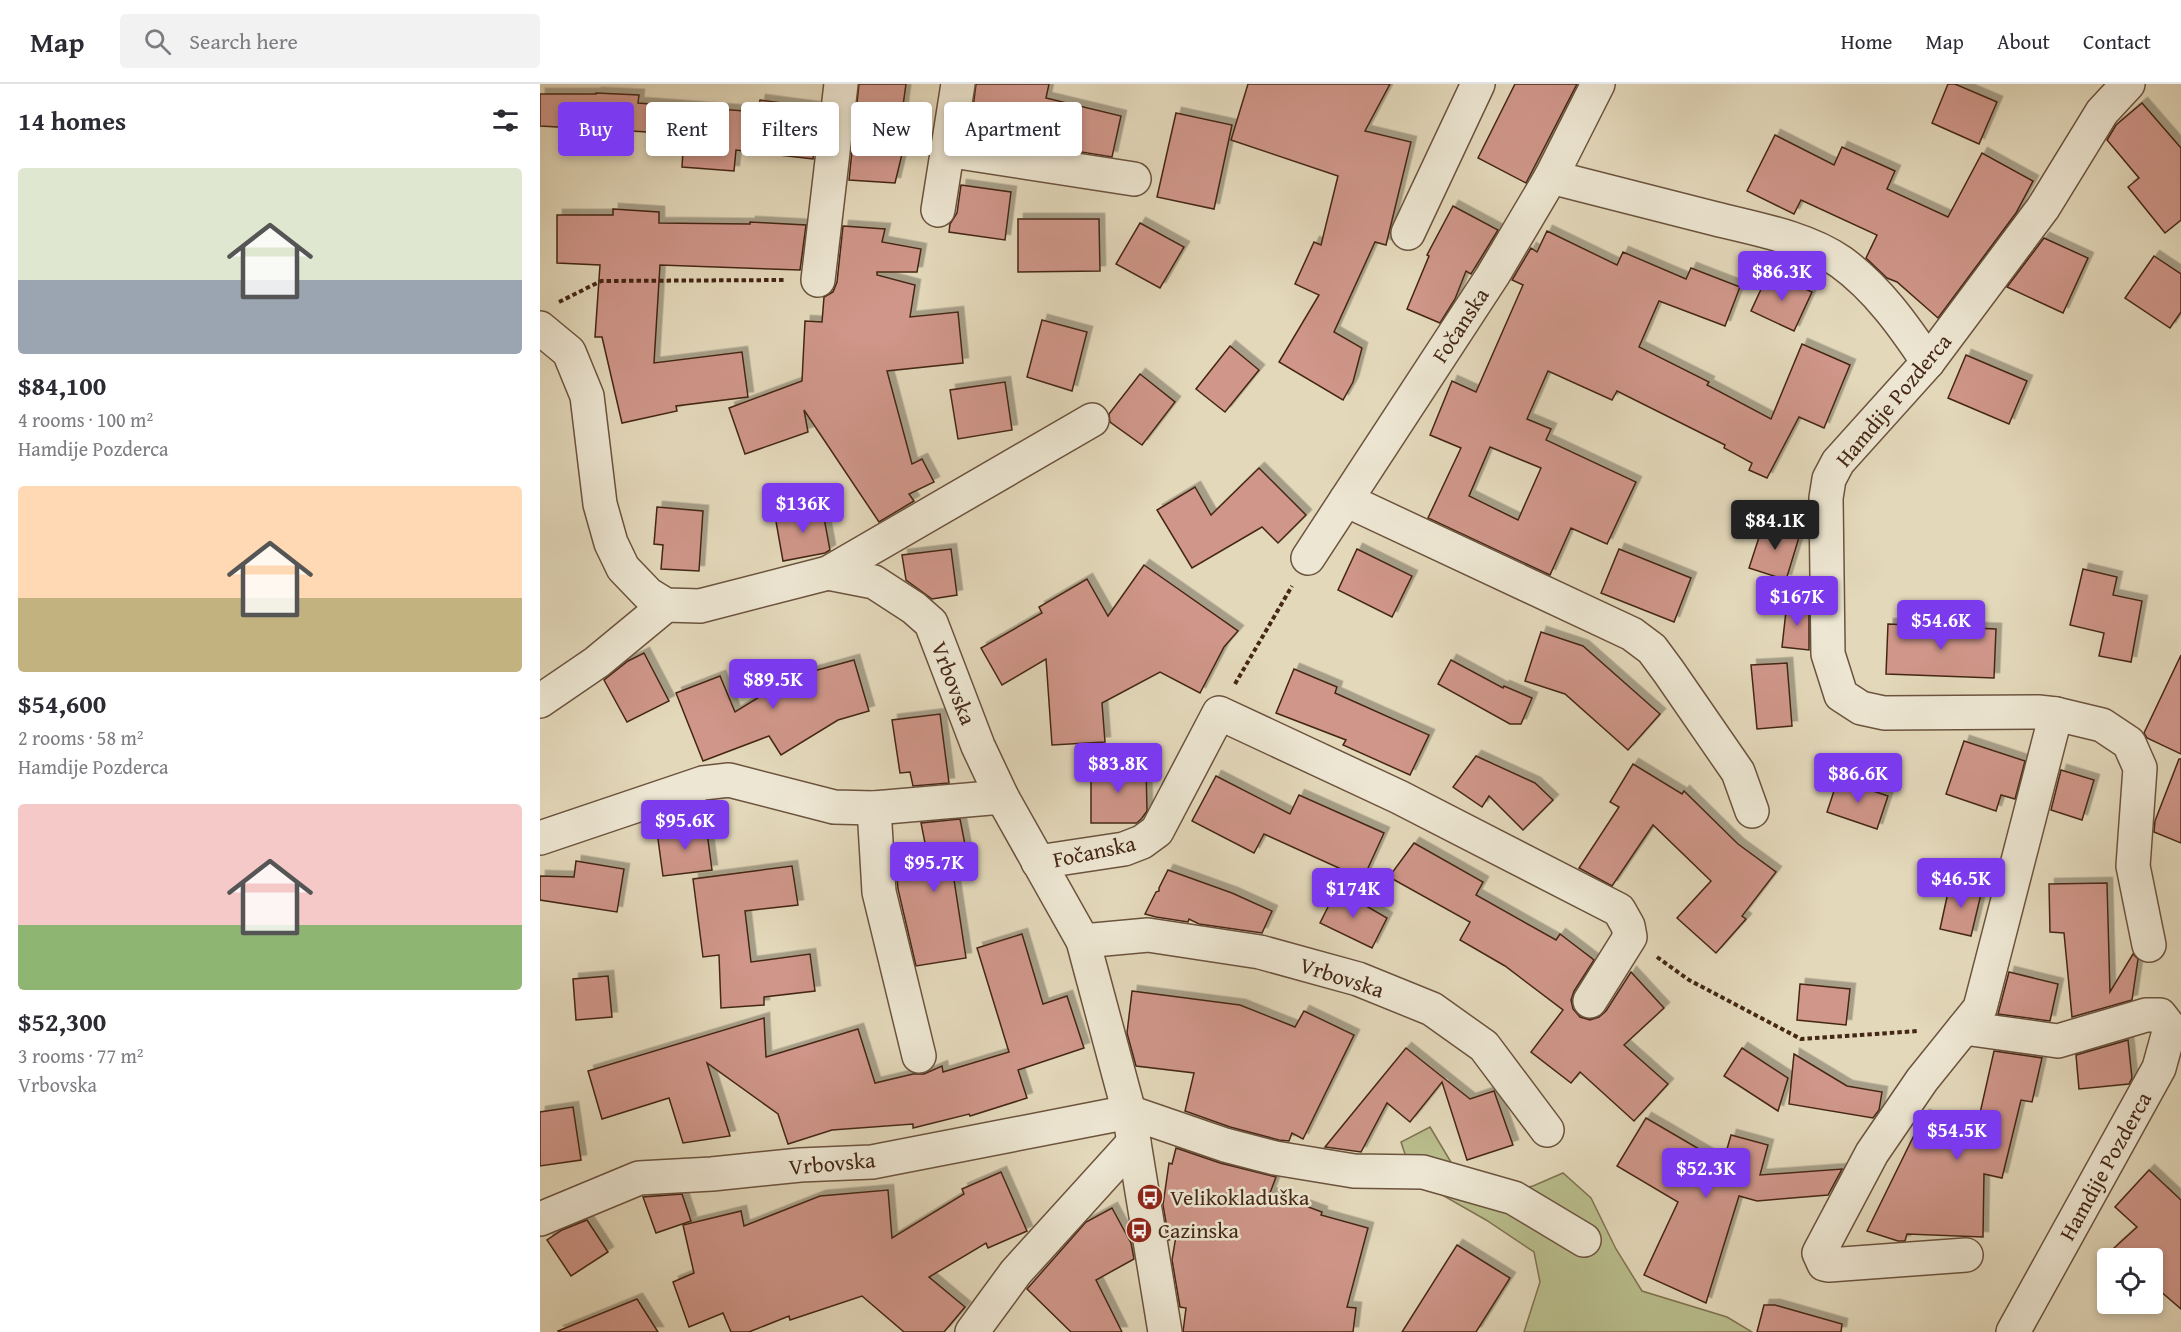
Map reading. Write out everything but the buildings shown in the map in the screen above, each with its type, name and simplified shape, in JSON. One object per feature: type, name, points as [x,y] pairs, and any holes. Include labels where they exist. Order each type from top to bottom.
[{"type":"street","points":[[818,280],[841,84]]},
{"type":"street","points":[[955,102],[958,84]]},
{"type":"street","points":[[1408,233],[1478,84]]},
{"type":"street","name":"Fočanska","points":[[1308,558],[1492,275],[1551,177],[1598,84]]},
{"type":"street","name":"Hamdije Pozderca","points":[[2128,84],[2102,112],[2043,208],[1928,362],[1838,462],[1829,479],[1826,498],[1828,654],[1840,695],[1861,708],[1884,712],[2056,714],[2102,724],[2129,743],[2140,768],[2133,866],[2149,945]]},
{"type":"street","points":[[938,210],[945,156]]},
{"type":"street","points":[[986,156],[1134,178]]},
{"type":"street","points":[[1551,177],[1758,229],[1814,247],[1840,261],[1867,283],[1911,337],[1928,362]]},
{"type":"street","points":[[540,701],[597,662],[666,605],[648,594],[623,568],[611,543],[600,504],[587,396],[569,352],[545,318]]},
{"type":"street","name":"Vrbovska","points":[[666,605],[700,606],[828,573],[1092,420]]},
{"type":"street","points":[[1346,500],[1632,634],[1652,649],[1738,772],[1752,811]]},
{"type":"street","name":"Vrbovska","points":[[828,573],[874,582],[914,608],[931,623],[978,746],[1002,796],[1083,941],[1131,1127],[1165,1332]]},
{"type":"street","points":[[1219,713],[1399,797],[1619,910],[1628,926],[1629,937],[1590,1001]]},
{"type":"street","name":"Fočanska","points":[[1038,862],[1124,849],[1142,843],[1157,831],[1219,713]]},
{"type":"street","points":[[1966,1255],[1829,1265],[1824,1264],[1819,1253],[1872,1153],[1922,1080],[1980,1008],[2056,714]]},
{"type":"street","points":[[540,838],[703,783],[729,780],[834,807],[874,808],[1002,796]]},
{"type":"street","points":[[874,808],[879,892],[919,1056]]},
{"type":"street","name":"Vrbovska","points":[[1083,941],[1148,935],[1260,952],[1358,979],[1432,1009],[1484,1046],[1547,1130]]},
{"type":"street","name":"Hamdije Pozderca","points":[[1964,1028],[2058,1041],[2146,1015],[2160,1015],[2170,1028],[2159,1068],[2013,1332]]},
{"type":"street","points":[[972,1332],[1131,1127]]},
{"type":"street","name":"Vrbovska","points":[[540,1219],[639,1178],[872,1161],[1131,1127],[1225,1145],[1275,1158],[1354,1171],[1423,1172],[1514,1198],[1584,1240]]},
{"type":"path","points":[[545,318],[570,295],[601,281],[818,280]]},
{"type":"path","points":[[1219,713],[1308,558]]},
{"type":"path","points":[[1629,937],[1689,980],[1801,1039],[1964,1028]]},
{"type":"green space","points":[[1430,1127],[1458,1174],[1485,1196],[1533,1186],[1563,1173],[1591,1198],[1616,1249],[1642,1291],[1727,1317],[1752,1332],[1524,1332],[1540,1282],[1534,1252],[1486,1220],[1442,1195],[1410,1169],[1401,1142]]},
{"type":"place","name":"Velikokladuška","points":[[1150,1197]]},
{"type":"place","name":"Cazinska","points":[[1139,1230]]}]
